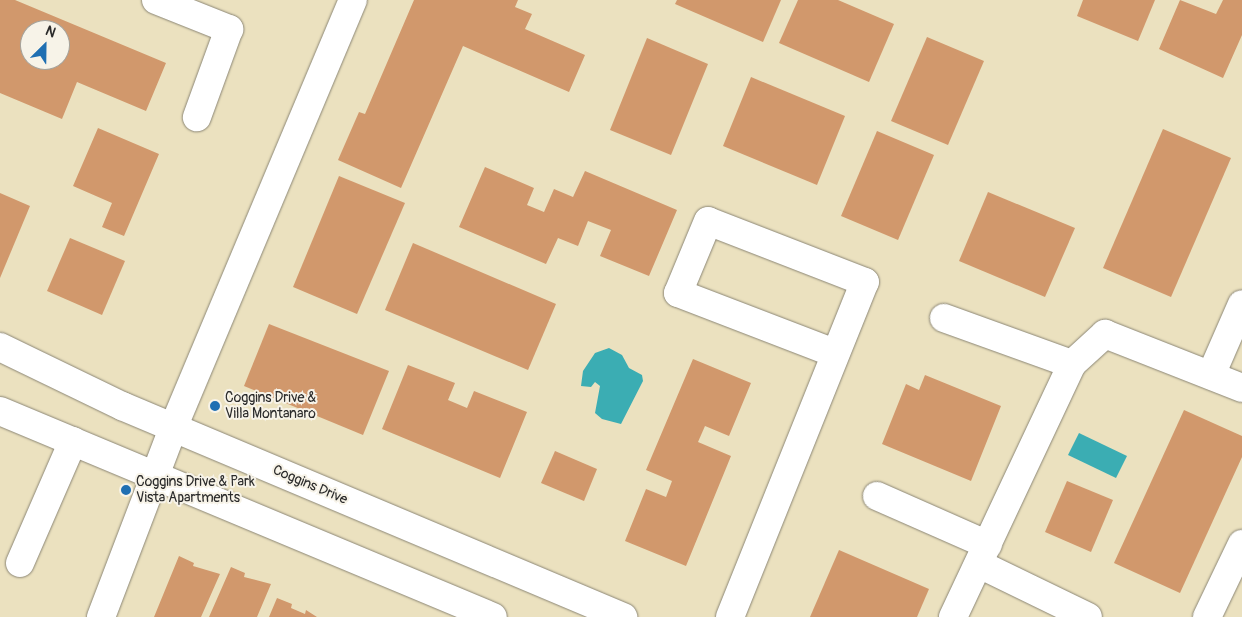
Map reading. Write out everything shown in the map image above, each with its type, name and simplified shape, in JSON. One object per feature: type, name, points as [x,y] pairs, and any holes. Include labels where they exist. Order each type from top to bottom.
[{"type":"street","points":[[156,0],[229,29],[197,117]]},
{"type":"street","points":[[101,617],[173,428],[346,2]]},
{"type":"street","points":[[730,617],[834,353],[865,282],[708,221],[678,293],[834,353]]},
{"type":"street","points":[[1211,375],[1242,304]]},
{"type":"street","points":[[944,318],[1072,364]]},
{"type":"street","points":[[954,617],[1072,364],[1105,334],[1242,388]]},
{"type":"street","name":"Coggins Drive","points":[[0,347],[173,428],[623,617]]},
{"type":"street","points":[[0,411],[493,617]]},
{"type":"street","points":[[20,563],[73,441]]},
{"type":"street","points":[[877,496],[983,554],[1088,617]]},
{"type":"street","points":[[1206,617],[1242,544]]},
{"type":"water","points":[[609,348],[622,355],[629,368],[642,375],[643,381],[621,424],[602,419],[595,413],[600,386],[595,382],[591,387],[581,386],[583,371],[595,353]]},
{"type":"water","points":[[1079,433],[1127,456],[1116,478],[1068,455]]},
{"type":"building","points":[[0,0],[15,0],[63,20],[20,20],[20,70],[70,70],[70,23],[166,63],[146,111],[77,82],[62,119],[0,93]]},
{"type":"building","points":[[414,0],[518,0],[515,7],[532,14],[525,29],[585,55],[569,92],[463,46],[401,188],[338,160],[359,112],[365,114]]},
{"type":"building","points":[[677,0],[781,0],[763,42],[675,4]]},
{"type":"building","points":[[798,0],[838,0],[894,24],[869,82],[779,43]]},
{"type":"building","points":[[1083,0],[1155,0],[1138,41],[1077,16]]},
{"type":"building","points":[[1180,0],[1216,14],[1223,0],[1242,0],[1242,35],[1223,78],[1159,49]]},
{"type":"building","points":[[927,37],[984,61],[948,145],[891,121]]},
{"type":"building","points":[[647,38],[708,64],[671,155],[610,130]]},
{"type":"building","points":[[751,77],[845,116],[817,185],[723,146]]},
{"type":"building","points":[[98,128],[159,154],[124,236],[102,227],[112,203],[73,186]]},
{"type":"building","points":[[1163,129],[1231,158],[1171,297],[1103,268]]},
{"type":"building","points":[[877,131],[934,155],[898,240],[841,216]]},
{"type":"building","points":[[485,167],[534,188],[527,205],[544,212],[554,189],[573,197],[585,171],[677,210],[649,276],[600,256],[611,230],[588,221],[578,246],[558,238],[546,264],[459,227]]},
{"type":"building","points":[[339,176],[405,203],[357,314],[293,287]]},
{"type":"building","points":[[988,192],[1075,228],[1045,297],[959,261]]},
{"type":"building","points":[[0,193],[30,206],[0,278]]},
{"type":"building","points":[[70,238],[125,261],[102,315],[47,291]]},
{"type":"building","points":[[413,243],[556,304],[528,370],[385,310]]},
{"type":"building","points":[[269,324],[389,371],[363,435],[244,386]]},
{"type":"building","points":[[693,359],[751,383],[729,436],[705,426],[698,442],[731,456],[686,566],[625,541],[646,489],[666,497],[672,481],[646,470]]},
{"type":"building","points":[[408,365],[455,383],[448,400],[467,408],[474,391],[527,412],[500,478],[382,429]]},
{"type":"building","points":[[925,375],[1001,406],[971,481],[882,444],[906,384],[919,390]]},
{"type":"building","points":[[1184,410],[1242,436],[1242,457],[1180,593],[1114,563]]},
{"type":"building","points":[[555,451],[597,469],[584,501],[541,483]]},
{"type":"building","points":[[1067,481],[1113,500],[1091,552],[1045,532]]},
{"type":"building","points":[[839,550],[929,589],[917,617],[810,617]]},
{"type":"building","points":[[179,556],[194,563],[193,566],[220,574],[201,617],[154,617]]},
{"type":"building","points":[[231,567],[245,573],[244,577],[271,584],[257,617],[209,617]]},
{"type":"building","points":[[277,598],[292,604],[291,608],[305,614],[306,610],[317,617],[269,617]]},
{"type":"place","name":"Coggins Drive & Villa Montanaro","points":[[215,406]]},
{"type":"place","name":"Coggins Drive & Park Vista Apartments","points":[[126,490]]}]
